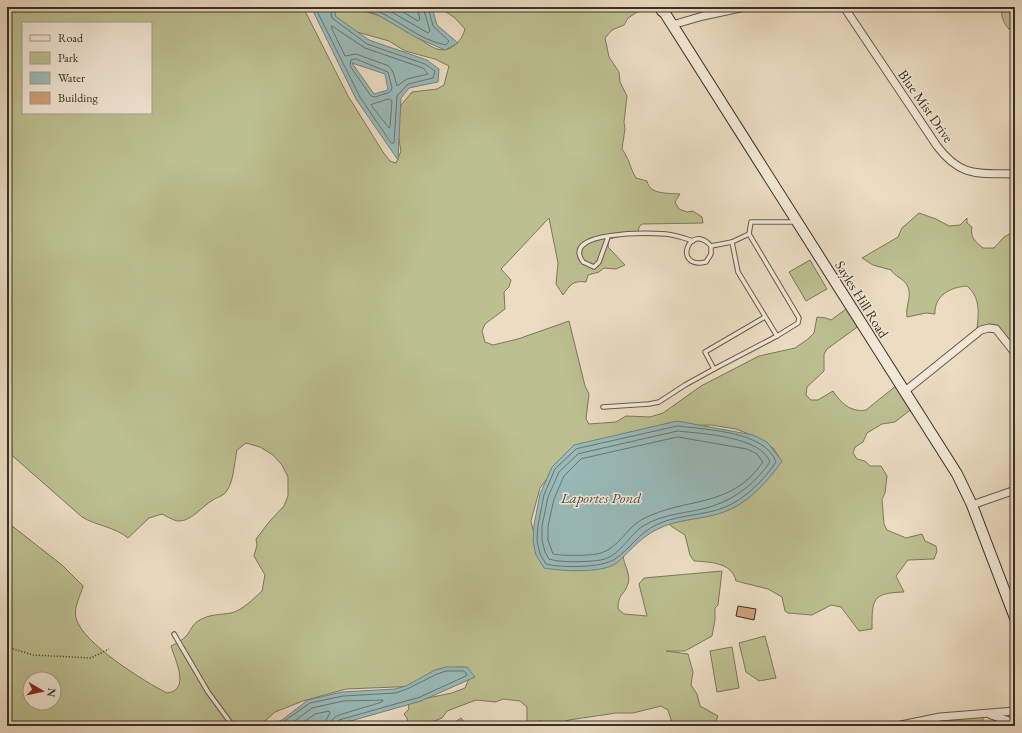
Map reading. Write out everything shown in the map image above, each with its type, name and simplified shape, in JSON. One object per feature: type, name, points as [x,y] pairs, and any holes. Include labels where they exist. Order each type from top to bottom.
[{"type":"main road","name":"Sayles Hill Road","points":[[662,8],[957,474],[972,505],[1015,618]]},
{"type":"street","points":[[672,26],[698,17],[745,7]]},
{"type":"street","name":"Blue Mist Drive","points":[[844,7],[937,146],[950,161],[957,167],[972,172],[1015,174]]},
{"type":"street","points":[[904,392],[981,330],[989,328],[996,329],[1015,354]]},
{"type":"street","points":[[972,505],[1015,490]]},
{"type":"street","points":[[896,726],[940,717],[1015,712]]},
{"type":"street","points":[[990,714],[1015,723]]},
{"type":"lane","points":[[603,407],[659,402],[685,385],[798,324],[799,318],[749,234],[751,222],[797,222]]},
{"type":"lane","points":[[608,237],[599,262],[594,266],[583,262],[579,253],[580,248],[584,243],[600,238],[639,233],[678,236],[693,241]]},
{"type":"lane","points":[[711,246],[732,242],[749,234]]},
{"type":"lane","points":[[697,239],[705,240],[711,246],[711,254],[706,262],[697,264],[691,261],[687,256],[687,249],[690,243],[697,239]]},
{"type":"lane","points":[[732,242],[738,272],[777,336]]},
{"type":"lane","points":[[714,369],[705,352],[765,316]]},
{"type":"lane","points":[[174,634],[208,692],[234,726]]},
{"type":"path","points":[[7,647],[33,655],[91,658],[109,649]]},
{"type":"green space","points":[[7,7],[303,7],[348,96],[383,152],[390,161],[396,163],[401,151],[397,128],[401,105],[412,92],[437,89],[444,85],[449,66],[435,59],[405,51],[389,41],[357,32],[328,15],[329,7],[357,10],[383,17],[405,28],[431,47],[442,50],[454,46],[462,36],[465,29],[455,18],[439,7],[645,7],[628,18],[624,25],[612,30],[605,38],[609,57],[619,72],[620,82],[627,96],[622,149],[636,178],[647,181],[649,186],[656,191],[680,194],[675,202],[679,209],[687,212],[693,211],[702,217],[703,223],[642,224],[639,227],[638,235],[629,234],[609,239],[608,247],[625,265],[616,269],[604,268],[599,272],[588,275],[586,282],[572,284],[563,295],[556,284],[558,263],[549,218],[501,269],[511,280],[509,287],[504,292],[505,309],[485,324],[482,331],[485,342],[493,345],[518,339],[569,321],[585,386],[589,394],[586,419],[589,424],[616,422],[626,416],[650,417],[663,413],[701,386],[759,356],[795,348],[814,333],[817,317],[831,320],[849,307],[860,325],[827,349],[824,354],[824,371],[807,387],[806,395],[811,400],[818,400],[833,391],[846,406],[856,410],[866,410],[897,385],[913,408],[895,422],[882,424],[867,433],[863,442],[855,447],[853,453],[857,459],[865,461],[870,466],[881,466],[887,476],[885,493],[882,499],[884,524],[887,530],[906,538],[922,534],[925,541],[936,546],[937,551],[934,559],[908,560],[896,576],[904,592],[886,594],[880,596],[876,600],[872,611],[872,629],[859,631],[841,607],[831,605],[812,615],[788,613],[785,611],[782,597],[768,589],[736,581],[730,570],[719,564],[694,561],[690,555],[685,535],[669,523],[684,521],[714,509],[741,492],[778,463],[779,457],[773,448],[756,437],[736,429],[711,425],[669,426],[557,465],[540,488],[531,521],[534,534],[554,568],[563,570],[590,570],[606,565],[623,556],[629,580],[620,597],[618,609],[624,614],[647,616],[639,584],[644,578],[722,571],[718,605],[715,608],[715,620],[712,636],[685,651],[666,651],[688,654],[693,672],[691,685],[697,694],[700,706],[718,716],[714,726],[673,726],[668,710],[661,706],[633,713],[616,713],[569,720],[557,724],[539,721],[527,724],[527,707],[520,701],[503,699],[496,702],[476,700],[447,711],[442,718],[432,722],[429,726],[408,726],[407,718],[404,714],[409,709],[408,702],[452,693],[465,688],[470,676],[464,667],[458,667],[441,673],[420,686],[346,689],[303,701],[275,712],[259,726],[7,726],[7,522],[62,565],[83,586],[76,606],[75,614],[81,628],[90,639],[130,671],[167,693],[174,691],[180,681],[178,666],[171,646],[183,639],[198,621],[210,616],[235,612],[248,604],[262,591],[265,575],[254,556],[257,545],[256,539],[284,506],[288,496],[288,477],[282,465],[273,455],[260,447],[246,443],[237,450],[229,488],[224,494],[188,519],[179,521],[162,514],[149,518],[128,538],[117,531],[82,517],[7,451]]},
{"type":"green space","points":[[1002,7],[1015,7],[1015,31],[1013,33],[1004,22]]},
{"type":"green space","points":[[919,213],[936,219],[949,226],[960,225],[967,218],[967,223],[972,227],[972,237],[983,248],[994,248],[1004,237],[1013,232],[1015,233],[1015,340],[1011,343],[998,329],[977,328],[978,305],[974,295],[967,286],[955,288],[940,297],[935,308],[935,314],[926,313],[907,317],[909,289],[907,285],[891,270],[873,265],[862,258],[898,237],[902,228]]},
{"type":"green space","points":[[810,260],[827,289],[806,301],[789,272]]},
{"type":"green space","points":[[765,636],[776,678],[759,681],[746,672],[739,643]]},
{"type":"green space","points":[[732,647],[739,688],[717,692],[710,651]]},
{"type":"green space","points":[[984,712],[982,726],[887,726],[922,718]]},
{"type":"green space","points":[[461,718],[467,726],[449,726]]},
{"type":"water","points":[[311,7],[337,7],[335,16],[369,40],[427,60],[439,69],[438,82],[409,88],[401,98],[398,160],[356,99]],"holes":[[[352,63],[385,74],[388,90],[374,94]]]},
{"type":"water","points":[[354,7],[432,7],[437,25],[458,43],[445,50],[417,38],[378,15]]},
{"type":"water","name":"Laportes Pond","points":[[677,421],[753,435],[767,442],[782,461],[761,487],[735,507],[725,512],[678,522],[658,529],[642,539],[612,566],[582,571],[544,568],[536,555],[533,541],[534,525],[540,494],[552,467],[574,445]]},
{"type":"water","points":[[446,667],[467,667],[475,677],[421,701],[333,726],[267,726],[282,720],[308,700],[342,692],[395,689],[406,686],[435,670]]},
{"type":"building","points":[[738,606],[756,609],[754,620],[736,616]]}]
